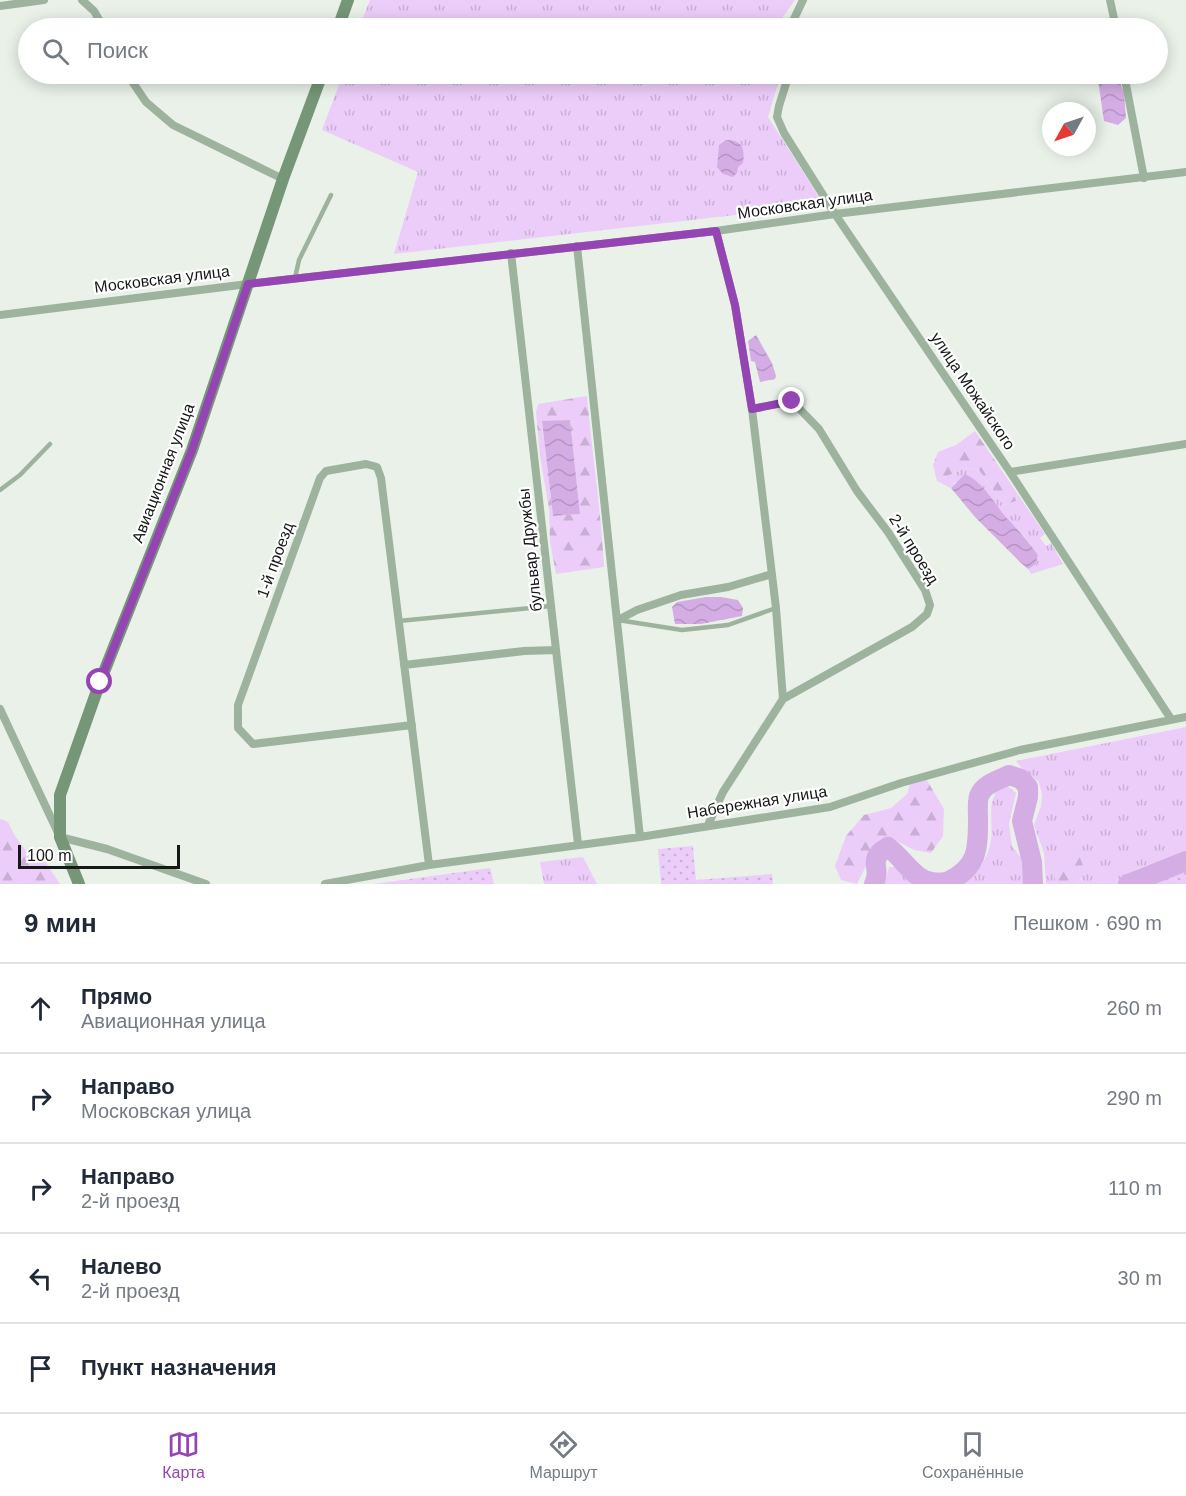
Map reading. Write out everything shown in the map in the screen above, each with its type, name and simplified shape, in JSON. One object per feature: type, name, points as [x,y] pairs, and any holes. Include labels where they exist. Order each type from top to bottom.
[{"type":"street","points":[[0,6],[44,0]]},
{"type":"street","points":[[82,0],[98,18]]},
{"type":"street","points":[[342,18],[348,0]]},
{"type":"street","points":[[794,18],[803,0]]},
{"type":"street","points":[[1110,0],[1114,18]]},
{"type":"street","points":[[134,84],[146,102],[173,125],[283,179]]},
{"type":"street","name":"Авиационная улица","points":[[79,884],[60,837],[60,795],[80,734],[192,450],[283,179],[318,84]]},
{"type":"street","name":"улица Можайского","points":[[786,84],[777,117],[784,132],[835,214],[1010,472],[1171,718]]},
{"type":"street","points":[[1126,84],[1144,178]]},
{"type":"street","name":"Московская улица","points":[[0,315],[295,278],[716,231],[835,214],[1186,172]]},
{"type":"street","points":[[716,231],[735,305],[752,409],[776,608],[783,699]]},
{"type":"street","points":[[577,246],[640,837]]},
{"type":"street","name":"бульвар Дружбы","points":[[511,253],[578,844]]},
{"type":"street","name":"2-й проезд","points":[[708,825],[723,792],[783,699],[912,627],[927,614],[930,605],[925,590],[888,532],[856,491],[819,429],[792,401],[752,409]]},
{"type":"street","points":[[1010,472],[1186,444]]},
{"type":"street","name":"1-й проезд","points":[[412,725],[253,744],[238,728],[238,705],[320,478],[326,471],[366,464],[377,467],[381,478],[412,725],[429,865]]},
{"type":"street","points":[[618,620],[637,610],[681,595],[728,587],[772,574]]},
{"type":"street","points":[[404,665],[524,651],[556,650]]},
{"type":"street","points":[[0,709],[60,837],[107,849],[206,884]]},
{"type":"street","name":"Набережная улица","points":[[325,884],[429,865],[640,837],[830,807],[901,783],[1020,750],[1171,718],[1186,717]]},
{"type":"lane","points":[[295,278],[299,260],[331,195]]},
{"type":"lane","points":[[0,490],[20,475],[50,444]]},
{"type":"lane","points":[[399,621],[551,606]]},
{"type":"lane","points":[[618,620],[682,630],[728,625],[776,608]]},
{"type":"green space","points":[[370,0],[795,0],[783,18],[363,18]]},
{"type":"green space","points":[[339,84],[778,84],[768,117],[824,205],[394,254],[418,172],[322,130]]},
{"type":"green space","points":[[587,396],[604,567],[556,574],[540,456],[536,412],[538,404]],"holes":[[[570,420],[580,514],[553,516],[542,422]]]},
{"type":"green space","points":[[975,431],[1017,493],[1016,501],[1004,505],[979,470],[964,468],[937,481],[933,465],[938,452],[956,445]]},
{"type":"green space","points":[[964,468],[979,470],[1004,505],[1016,501],[1017,493],[1045,534],[1040,538],[1046,546],[1051,543],[1063,564],[1031,574],[1028,569],[1036,564],[1038,555],[1011,523],[955,482],[951,488],[937,481]]},
{"type":"green space","points":[[1186,727],[1186,851],[1135,870],[1117,884],[1077,884],[1083,877],[1055,881],[1057,884],[1046,884],[1044,853],[1034,825],[1041,806],[1042,795],[1039,782],[1023,770],[1016,761]]},
{"type":"green space","points":[[925,777],[944,809],[943,836],[931,853],[914,850],[893,839],[876,852],[857,884],[841,880],[835,866],[846,836],[864,815],[891,808],[907,794],[911,781]]},
{"type":"green space","points":[[1005,784],[1016,793],[1009,824],[1012,846],[1022,859],[1026,877],[1024,884],[960,884],[976,871],[987,854],[992,833],[992,802],[998,789]]},
{"type":"green space","points":[[0,819],[8,822],[26,851],[46,863],[60,884],[0,884]]},
{"type":"green space","points":[[693,846],[696,880],[772,874],[773,884],[661,884],[658,849]]},
{"type":"green space","points":[[1076,852],[1083,868],[1080,880],[1077,884],[1057,884],[1055,868]]},
{"type":"green space","points":[[583,857],[597,884],[544,884],[540,862]]},
{"type":"green space","points":[[889,867],[896,867],[920,884],[885,884]]},
{"type":"green space","points":[[490,868],[494,884],[374,884]]},
{"type":"green space","points":[[1186,872],[1186,884],[1148,884]]},
{"type":"water","points":[[1099,84],[1121,84],[1124,93],[1126,118],[1118,125],[1104,121]]},
{"type":"water","points":[[726,140],[732,140],[742,146],[744,154],[743,163],[733,177],[723,174],[717,167],[719,145]]},
{"type":"water","points":[[756,335],[772,363],[775,379],[760,382],[755,362],[751,361],[748,341]]},
{"type":"water","points":[[570,420],[580,514],[553,516],[542,421]]},
{"type":"water","points":[[965,474],[982,487],[1030,544],[1038,555],[1036,564],[1028,569],[1021,563],[975,517],[951,488]]},
{"type":"water","points":[[706,597],[738,600],[743,608],[742,616],[701,624],[675,624],[672,607],[677,602]]},
{"type":"waterway","points":[[874,884],[877,873],[877,856],[888,847],[914,873],[925,880],[945,882],[959,876],[966,870],[974,856],[978,839],[979,796],[984,788],[1009,775],[1021,779],[1028,787],[1022,821],[1032,862],[1033,884]]},
{"type":"waterway","points":[[1128,884],[1186,861]]},
{"type":"route","points":[[100,682],[192,450],[248,284],[716,231],[717,244],[735,305],[752,409],[792,401]]}]
